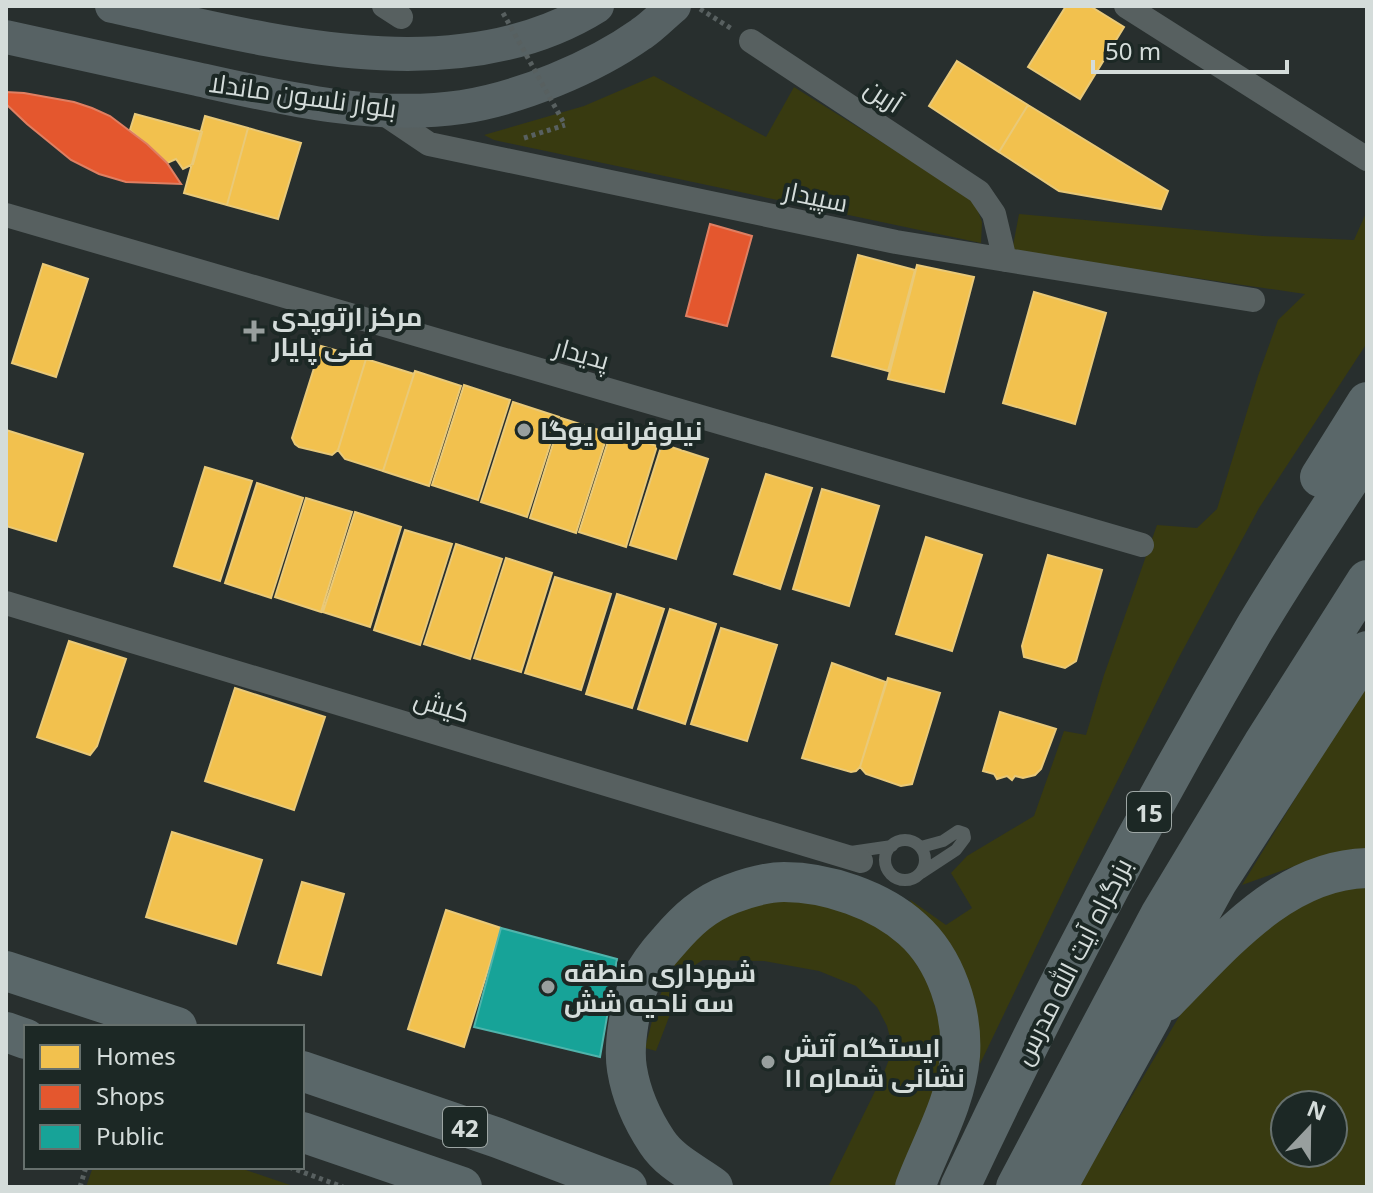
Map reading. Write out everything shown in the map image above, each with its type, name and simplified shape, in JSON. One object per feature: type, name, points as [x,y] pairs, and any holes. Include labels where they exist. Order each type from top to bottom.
[{"type":"highway","points":[[1142,825],[1170,730],[1185,695],[1367,402]]},
{"type":"highway","name":"بزرگراه آیت الله مدرس","points":[[960,1187],[1075,952],[1142,825],[1255,628],[1367,452]]},
{"type":"highway","name":"بزرگراه آیت الله مدرس","points":[[1016,1187],[1160,915],[1367,580]]},
{"type":"highway","points":[[1057,1187],[1151,1017],[1178,953],[1217,882],[1367,651]]},
{"type":"highway","points":[[1077,1071],[1151,1017],[1243,924],[1276,900],[1317,878],[1367,868]]},
{"type":"highway","points":[[713,1187],[659,1145],[635,1099],[627,1069],[631,1011],[640,982],[654,958],[702,907],[729,894],[783,882],[833,889],[890,913],[914,930],[930,949],[947,979],[960,1035],[957,1080],[947,1113],[915,1187]]},
{"type":"highway","points":[[6,971],[171,1025]]},
{"type":"highway","name":"42","points":[[304,1072],[498,1138],[627,1187]]},
{"type":"highway","name":"42","points":[[304,1133],[462,1187]]},
{"type":"main road","name":"بلوار نلسون ماندلا","points":[[112,6],[302,46],[427,55],[505,44],[544,33],[597,6]]},
{"type":"main road","name":"بلوار نلسون ماندلا","points":[[6,37],[269,95],[380,111],[421,110],[461,107],[521,92],[586,66],[642,33],[674,6]]},
{"type":"street","points":[[1126,6],[1367,159]]},
{"type":"street","name":"آرین","points":[[751,41],[979,192],[994,214],[1005,260]]},
{"type":"street","name":"سپیدار","points":[[380,111],[429,144],[896,242],[1253,300]]},
{"type":"street","name":"پدیدار","points":[[6,215],[1142,545]]},
{"type":"street","name":"کیش","points":[[6,603],[850,858]]},
{"type":"lane","points":[[850,858],[905,880],[914,878],[956,850],[965,838],[964,833],[958,831],[943,841],[921,847]]},
{"type":"lane","points":[[893,876],[885,860],[896,842],[913,842],[921,847],[925,854],[921,873]]},
{"type":"lane","points":[[850,858],[879,847],[892,846]]},
{"type":"path","points":[[696,6],[751,41]]},
{"type":"path","points":[[503,13],[565,125],[519,139]]},
{"type":"path","points":[[294,1169],[343,1187]]},
{"type":"shaded area","points":[[654,76],[766,137],[794,87],[974,200],[982,222],[981,243],[494,140],[484,135],[584,106]]},
{"type":"shaded area","points":[[1367,211],[1367,343],[1259,508],[1177,661],[980,1064],[969,994],[952,956],[909,899],[946,925],[972,908],[951,873],[967,856],[1034,816],[1064,731],[1086,735],[1157,525],[1197,528],[1217,509],[1278,320],[1305,294],[1012,251],[1019,214],[1263,236],[1354,240]]},
{"type":"shaded area","points":[[1367,682],[1367,857],[1314,859],[1242,885]]},
{"type":"shaded area","points":[[1367,887],[1367,1187],[1078,1187],[1199,983],[1313,893]]},
{"type":"shaded area","points":[[830,899],[889,928],[926,974],[948,1054],[904,1187],[828,1187],[893,1049],[887,1026],[877,1007],[856,986],[819,971],[764,961],[703,960],[687,970],[656,1051],[645,1048],[656,1006],[675,958],[694,932],[752,900]]},
{"type":"shaded area","points":[[92,1169],[243,1169],[296,1187],[86,1187]]},
{"type":"building: Homes","points":[[1066,6],[1090,6],[1124,27],[1080,99],[1028,67]]},
{"type":"building: Homes","points":[[957,61],[1028,105],[999,152],[929,106]]},
{"type":"building: Homes","points":[[1028,105],[1168,191],[1161,209],[1059,191],[999,152]]},
{"type":"building: Homes","points":[[135,114],[202,132],[193,164],[183,169],[176,159],[167,163],[130,130]]},
{"type":"building: Homes","points":[[205,116],[248,128],[227,205],[184,193]]},
{"type":"building: Homes","points":[[248,128],[301,143],[278,219],[227,205]]},
{"type":"building: Homes","points":[[858,255],[915,270],[888,371],[832,356]]},
{"type":"building: Homes","points":[[43,264],[88,279],[56,377],[12,363]]},
{"type":"building: Homes","points":[[917,265],[974,277],[944,392],[888,379]]},
{"type":"building: Homes","points":[[1034,292],[1106,313],[1075,424],[1003,403]]},
{"type":"building: Homes","points":[[321,346],[366,359],[338,450],[332,455],[299,447],[292,438]]},
{"type":"building: Homes","points":[[366,359],[414,374],[383,471],[345,459],[338,450]]},
{"type":"building: Homes","points":[[415,371],[461,386],[429,486],[383,471]]},
{"type":"building: Homes","points":[[464,385],[510,400],[478,500],[432,485]]},
{"type":"building: Homes","points":[[513,402],[559,417],[527,517],[481,502]]},
{"type":"building: Homes","points":[[561,418],[608,433],[576,533],[530,518]]},
{"type":"building: Homes","points":[[6,430],[83,454],[56,541],[6,526]]},
{"type":"building: Homes","points":[[611,432],[657,446],[626,547],[579,532]]},
{"type":"building: Homes","points":[[662,444],[708,459],[676,559],[630,545]]},
{"type":"building: Homes","points":[[205,467],[252,481],[220,581],[174,566]]},
{"type":"building: Homes","points":[[766,474],[812,488],[780,589],[734,574]]},
{"type":"building: Homes","points":[[257,483],[303,498],[271,598],[225,583]]},
{"type":"building: Homes","points":[[822,489],[879,506],[849,606],[793,589]]},
{"type":"building: Homes","points":[[306,498],[352,512],[321,612],[275,597]]},
{"type":"building: Homes","points":[[355,512],[401,527],[370,627],[323,612]]},
{"type":"building: Homes","points":[[405,530],[452,544],[420,645],[374,630]]},
{"type":"building: Homes","points":[[926,537],[982,555],[952,651],[896,634]]},
{"type":"building: Homes","points":[[456,544],[502,559],[470,659],[424,644]]},
{"type":"building: Homes","points":[[1048,555],[1102,570],[1076,661],[1065,668],[1024,657],[1022,646]]},
{"type":"building: Homes","points":[[506,558],[552,573],[521,672],[474,658]]},
{"type":"building: Homes","points":[[555,577],[611,594],[581,690],[525,673]]},
{"type":"building: Homes","points":[[617,594],[664,609],[632,708],[586,694]]},
{"type":"building: Homes","points":[[670,609],[716,624],[685,724],[638,709]]},
{"type":"building: Homes","points":[[721,628],[777,645],[747,741],[691,724]]},
{"type":"building: Homes","points":[[69,641],[126,659],[97,746],[90,755],[37,737]]},
{"type":"building: Homes","points":[[832,663],[886,682],[860,767],[851,772],[802,758]]},
{"type":"building: Homes","points":[[888,678],[940,693],[912,784],[901,786],[866,774],[860,767]]},
{"type":"building: Homes","points":[[235,688],[325,717],[294,810],[205,781]]},
{"type":"building: Homes","points":[[1000,712],[1056,729],[1041,769],[1035,775],[1015,776],[1012,780],[1007,776],[997,779],[994,774],[983,771]]},
{"type":"building: Homes","points":[[172,832],[262,860],[236,944],[146,917]]},
{"type":"building: Homes","points":[[302,882],[344,894],[321,975],[278,963]]},
{"type":"building: Homes","points":[[446,910],[501,928],[464,1047],[408,1029]]},
{"type":"building: Shops","points":[[6,92],[74,102],[110,116],[167,163],[181,184],[126,182],[99,174],[71,160],[6,104]]},
{"type":"building: Shops","points":[[710,224],[752,236],[727,326],[686,316]]},
{"type":"building: Public","name":"شهرداری منطقه سه ناحیه شش","points":[[501,928],[617,959],[600,1057],[474,1027]]},
{"type":"place","name":"مرکز ارتوپدی فنی پایار","points":[[254,331]]},
{"type":"place","name":"نیلوفرانه یوگا","points":[[524,430]]},
{"type":"place","name":"شهرداری منطقه سه ناحیه شش","points":[[548,987]]},
{"type":"place","name":"ایستگاه آتش نشانی شماره ۱۱","points":[[768,1062]]}]
